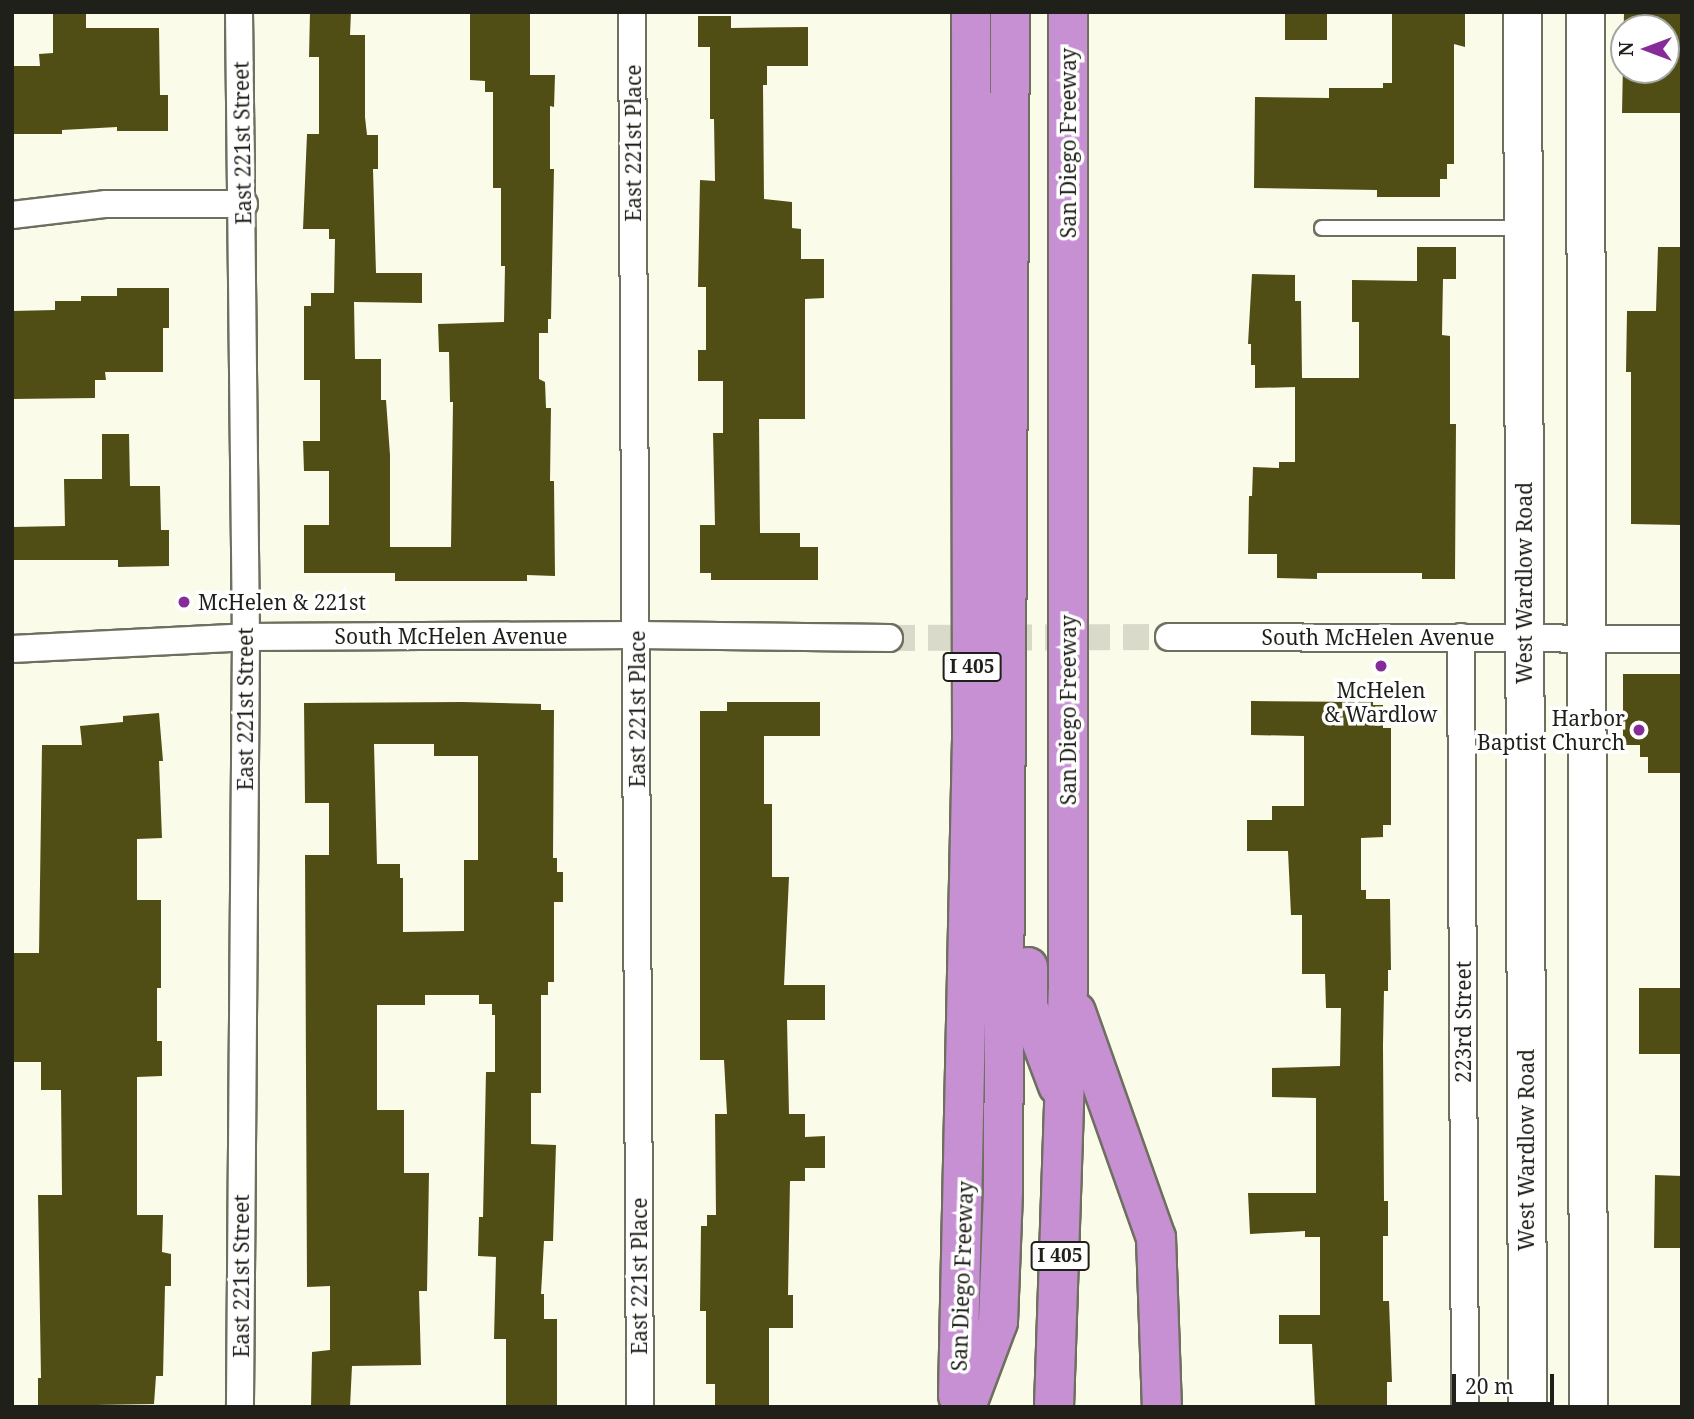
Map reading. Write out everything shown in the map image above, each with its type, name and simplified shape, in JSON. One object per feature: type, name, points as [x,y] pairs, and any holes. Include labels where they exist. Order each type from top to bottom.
[{"type":"highway","name":"San Diego Freeway","points":[[958,1407],[972,739],[971,12]]},
{"type":"highway","points":[[966,1407],[998,1322],[1003,1191],[1010,12]]},
{"type":"highway","points":[[1035,12],[1033,696],[1028,1006],[1065,1105]]},
{"type":"highway","name":"San Diego Freeway","points":[[1054,1407],[1068,990],[1068,12]]},
{"type":"highway","points":[[1068,990],[1156,1238],[1162,1407]]},
{"type":"main road","name":"West Wardlow Road","points":[[1522,12],[1527,1407]]},
{"type":"main road","points":[[1585,12],[1588,1407]]},
{"type":"street","name":"East 221st Street","points":[[239,12],[244,204],[246,637],[240,1407]]},
{"type":"street","name":"East 221st Place","points":[[632,12],[640,1407]]},
{"type":"street","points":[[12,215],[106,204],[244,204]]},
{"type":"street","name":"South McHelen Avenue","points":[[12,649],[246,637],[636,635],[889,638]]},
{"type":"street","name":"South McHelen Avenue","points":[[1169,637],[1682,639]]},
{"type":"street","name":"223rd Street","points":[[1461,637],[1465,1407]]},
{"type":"lane","points":[[1322,228],[1523,228]]},
{"type":"building","points":[[53,12],[86,12],[86,28],[159,28],[160,95],[168,95],[168,131],[117,131],[117,127],[62,130],[62,134],[12,134],[12,66],[40,66],[39,54],[53,53]]},
{"type":"building","points":[[310,12],[351,12],[350,35],[365,35],[367,135],[378,135],[378,169],[373,169],[376,273],[422,273],[422,303],[354,302],[355,359],[381,359],[381,400],[386,400],[390,455],[390,547],[451,547],[453,402],[450,402],[449,352],[439,352],[438,324],[504,322],[505,266],[501,266],[501,188],[493,188],[493,92],[485,92],[485,81],[470,80],[470,12],[530,12],[530,75],[555,75],[554,107],[550,106],[550,169],[554,169],[551,319],[548,319],[548,333],[539,333],[539,379],[545,382],[546,408],[551,408],[550,481],[554,481],[555,576],[527,575],[527,581],[395,581],[395,573],[304,573],[304,525],[329,525],[329,471],[304,471],[303,441],[320,441],[320,380],[304,380],[304,306],[311,306],[311,293],[334,293],[335,239],[329,239],[329,229],[303,229],[307,134],[319,134],[319,57],[309,57]]},
{"type":"building","points":[[1285,12],[1327,12],[1327,40],[1285,40]]},
{"type":"building","points":[[1392,12],[1465,12],[1465,47],[1454,44],[1454,164],[1447,164],[1447,179],[1440,179],[1440,197],[1377,197],[1377,190],[1254,188],[1255,97],[1329,98],[1329,88],[1383,88],[1383,83],[1392,83]]},
{"type":"building","points":[[1624,12],[1682,12],[1682,113],[1622,113],[1623,84],[1680,84],[1680,14]]},
{"type":"building","points":[[698,16],[731,16],[731,28],[808,27],[808,66],[767,66],[767,85],[763,85],[764,199],[792,202],[792,228],[801,229],[801,259],[824,259],[824,298],[805,299],[805,419],[759,419],[760,533],[800,533],[800,547],[818,547],[818,580],[711,580],[711,573],[700,573],[700,525],[715,525],[713,433],[723,433],[723,381],[698,381],[698,350],[706,350],[706,287],[698,287],[700,180],[715,181],[714,119],[710,119],[710,47],[698,47]]},
{"type":"building","points":[[1417,247],[1456,247],[1456,279],[1443,279],[1442,335],[1450,336],[1450,424],[1456,424],[1455,579],[1422,579],[1422,573],[1317,573],[1317,579],[1277,578],[1277,554],[1248,554],[1249,496],[1252,496],[1253,467],[1279,468],[1279,462],[1295,462],[1295,387],[1255,388],[1255,365],[1251,365],[1251,344],[1248,344],[1252,274],[1295,275],[1295,301],[1301,301],[1302,378],[1359,378],[1359,322],[1352,322],[1352,280],[1417,281]]},
{"type":"building","points":[[1658,247],[1682,247],[1682,525],[1631,524],[1631,372],[1626,372],[1627,311],[1656,311]]},
{"type":"building","points":[[117,288],[169,288],[169,328],[163,328],[163,372],[105,372],[106,380],[95,380],[95,398],[12,399],[12,311],[55,310],[55,301],[81,301],[81,296],[117,296]]},
{"type":"building","points":[[102,434],[129,434],[130,486],[160,486],[161,530],[169,530],[169,566],[118,567],[118,560],[12,560],[12,527],[65,526],[64,479],[102,479]]},
{"type":"building","points":[[1623,674],[1682,674],[1682,773],[1648,773],[1648,757],[1640,757],[1640,745],[1623,745]]},
{"type":"building","points":[[1251,701],[1373,702],[1373,705],[1383,705],[1383,728],[1391,728],[1391,825],[1383,825],[1383,837],[1361,838],[1361,890],[1366,890],[1366,899],[1390,899],[1391,970],[1388,970],[1388,991],[1384,991],[1383,1045],[1384,1201],[1388,1201],[1388,1236],[1383,1236],[1383,1301],[1389,1301],[1392,1382],[1387,1382],[1387,1407],[1315,1407],[1312,1344],[1279,1344],[1279,1315],[1320,1315],[1320,1237],[1305,1237],[1305,1231],[1250,1234],[1248,1193],[1316,1193],[1316,1098],[1272,1097],[1272,1068],[1340,1066],[1341,1008],[1326,1008],[1325,974],[1302,974],[1302,915],[1291,915],[1288,851],[1247,851],[1247,820],[1272,820],[1272,806],[1304,806],[1304,736],[1251,735]]},
{"type":"building","points":[[727,702],[820,702],[820,736],[764,736],[764,804],[772,804],[772,877],[789,877],[784,985],[825,985],[825,1020],[787,1020],[789,1114],[805,1114],[805,1137],[825,1136],[825,1168],[805,1168],[805,1181],[790,1181],[788,1295],[793,1295],[793,1328],[769,1328],[769,1407],[715,1407],[715,1384],[706,1384],[706,1311],[700,1311],[701,1226],[707,1226],[707,1215],[716,1215],[715,1114],[727,1114],[724,1060],[700,1060],[700,711],[727,711]]},
{"type":"building","points":[[304,703],[541,704],[541,710],[554,710],[553,858],[557,858],[557,872],[563,872],[563,902],[554,902],[554,982],[548,982],[548,995],[541,995],[541,1093],[531,1093],[531,1144],[556,1145],[553,1241],[544,1241],[541,1294],[544,1294],[544,1319],[557,1319],[557,1407],[506,1407],[506,1339],[494,1339],[496,1257],[478,1256],[479,1217],[483,1217],[486,1072],[495,1072],[495,1015],[492,1015],[492,1004],[479,1004],[479,995],[425,995],[425,1005],[377,1005],[377,1110],[404,1110],[404,1173],[429,1173],[427,1291],[419,1291],[421,1365],[352,1366],[350,1407],[311,1407],[312,1352],[330,1350],[330,1286],[307,1287],[305,855],[329,855],[329,803],[305,803]],"holes":[[[374,744],[434,744],[434,756],[478,756],[478,860],[464,860],[464,931],[403,932],[403,878],[400,878],[400,864],[377,864]]]},
{"type":"building","points":[[159,713],[163,761],[159,761],[162,838],[137,839],[137,900],[161,900],[161,988],[157,988],[157,1041],[162,1041],[162,1076],[137,1077],[137,1215],[163,1215],[162,1252],[171,1254],[171,1286],[165,1286],[163,1376],[156,1376],[154,1404],[38,1406],[38,1378],[41,1378],[38,1195],[62,1195],[61,1090],[41,1090],[41,1062],[12,1062],[12,953],[39,953],[42,745],[82,745],[80,726],[123,722],[123,716]]},
{"type":"building","points":[[1639,988],[1682,988],[1682,1054],[1639,1054]]},
{"type":"building","points":[[1655,1175],[1682,1176],[1682,1248],[1654,1248]]},
{"type":"tunnel","points":[[889,638],[1169,637]]},
{"type":"place","name":"McHelen & 221st","points":[[184,602]]},
{"type":"place","name":"McHelen & Wardlow","points":[[1381,666]]},
{"type":"place","name":"Harbor Baptist Church","points":[[1639,730]]}]
